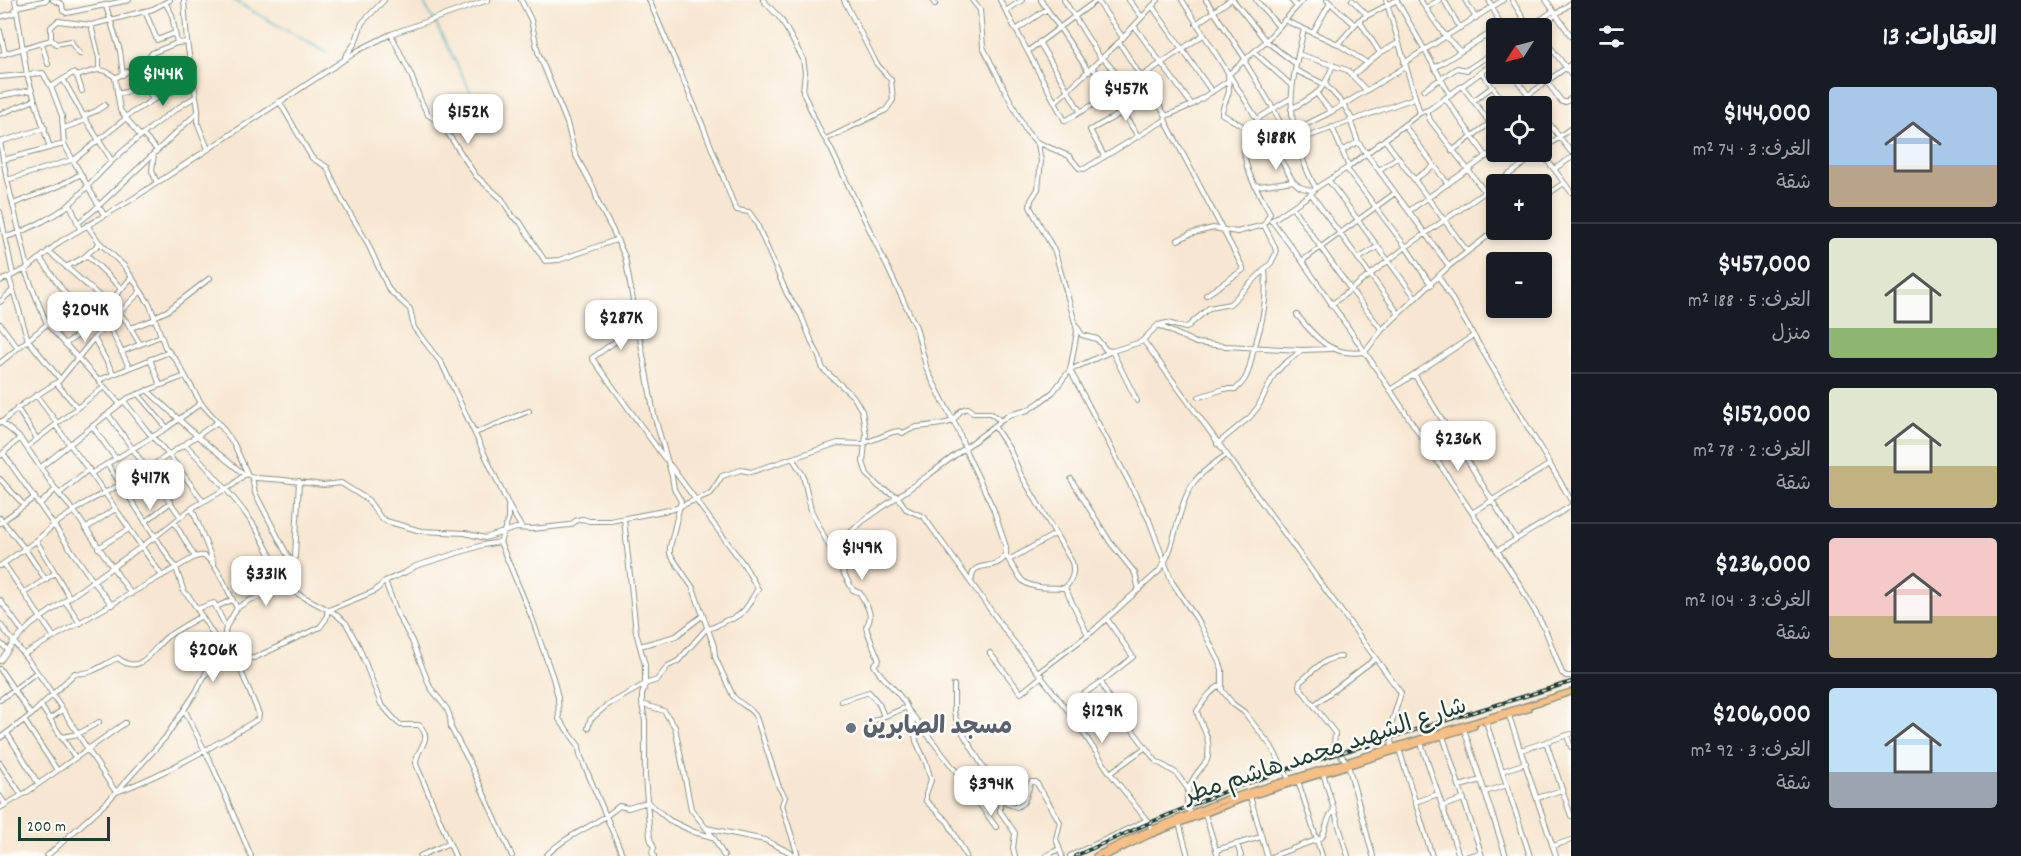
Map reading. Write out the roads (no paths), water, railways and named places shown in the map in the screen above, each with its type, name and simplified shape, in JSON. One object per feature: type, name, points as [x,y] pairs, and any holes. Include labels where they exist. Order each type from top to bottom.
[{"type":"main road","name":"شارع الشهيد محمد هاشم مطر","points":[[1105,856],[1118,853],[1179,823],[1250,796],[1392,748],[1509,716],[1571,694]]},
{"type":"main road","name":"شارع الشهيد محمد هاشم مطر","points":[[1096,856],[1224,800],[1289,779],[1399,749],[1571,694]]},
{"type":"street","points":[[15,0],[27,75],[50,148]]},
{"type":"street","points":[[16,7],[47,0]]},
{"type":"street","points":[[53,0],[62,4],[64,21]]},
{"type":"street","points":[[64,12],[80,12],[129,0]]},
{"type":"street","points":[[80,54],[71,41],[56,44],[52,40],[52,25],[58,21],[91,25],[110,22],[166,4],[170,0]]},
{"type":"street","points":[[184,0],[187,42],[199,127],[208,149]]},
{"type":"street","points":[[345,58],[355,43],[362,23],[384,0]]},
{"type":"street","points":[[0,281],[27,269],[80,229],[157,183],[345,58],[391,34],[488,0]]},
{"type":"street","points":[[521,0],[531,20],[536,47],[562,110],[575,154],[594,189],[626,263],[654,415],[674,489],[681,501],[669,551],[693,588],[714,646],[715,657],[733,696],[753,711],[756,717],[779,787],[785,798],[782,805],[797,856]]},
{"type":"street","points":[[649,0],[734,205],[737,210],[749,212],[756,222],[787,294],[801,315],[823,369],[857,401],[862,411],[865,423],[863,462],[867,474],[879,487],[898,497],[906,509],[924,517],[967,574],[1007,633],[1065,707],[1152,830]]},
{"type":"street","points":[[763,0],[781,18],[803,59],[805,72],[803,92],[820,131],[900,290],[916,327],[927,370],[953,420],[993,508],[1006,547],[1006,556],[1021,580],[1027,584],[1065,588]]},
{"type":"street","points":[[826,139],[886,110],[892,100],[891,80],[876,63],[844,0]]},
{"type":"street","points":[[833,554],[853,528],[1009,415],[1031,408],[1047,397],[1070,370],[1077,332],[1076,326],[1055,252],[1030,207],[1031,200],[1038,189],[1041,162],[1038,144],[1026,131],[983,47],[980,10],[972,0]]},
{"type":"street","points":[[1000,0],[1065,121],[1142,76],[1203,35]]},
{"type":"street","points":[[1006,11],[1022,0]]},
{"type":"street","points":[[1041,0],[1138,136]]},
{"type":"street","points":[[1064,0],[1102,58],[1126,85]]},
{"type":"street","points":[[1028,51],[1097,0],[1123,38]]},
{"type":"street","points":[[1129,0],[1142,17]]},
{"type":"street","points":[[1055,102],[1091,70],[1158,0]]},
{"type":"street","points":[[1182,0],[1293,181],[1300,188],[1313,191]]},
{"type":"street","points":[[1206,0],[1274,108],[1284,131]]},
{"type":"street","points":[[1196,24],[1232,0],[1266,41],[1295,67],[1326,85],[1343,104],[1358,142],[1366,154],[1449,266]]},
{"type":"street","points":[[1256,0],[1279,27]]},
{"type":"street","points":[[1291,0],[1297,7]]},
{"type":"street","points":[[1228,75],[1266,41],[1303,0]]},
{"type":"street","points":[[1352,0],[1367,15]]},
{"type":"street","points":[[1338,44],[1359,20],[1387,2],[1398,0],[1450,95]]},
{"type":"street","points":[[1420,0],[1446,37],[1460,51]]},
{"type":"street","points":[[1426,8],[1439,0]]},
{"type":"street","points":[[1444,0],[1460,28]]},
{"type":"street","points":[[1465,0],[1476,18]]},
{"type":"street","points":[[1488,0],[1496,18]]},
{"type":"street","points":[[1293,131],[1366,90],[1503,0]]},
{"type":"street","points":[[1512,0],[1523,18]]},
{"type":"street","points":[[1546,0],[1571,36]]},
{"type":"street","points":[[1313,33],[1328,2],[1354,24]]},
{"type":"street","points":[[1387,2],[1419,113]]},
{"type":"street","points":[[1550,18],[1571,3]]},
{"type":"street","points":[[166,4],[172,15],[177,43]]},
{"type":"street","points":[[105,6],[120,51],[123,75]]},
{"type":"street","points":[[1152,6],[1212,93]]},
{"type":"street","points":[[0,17],[14,13],[16,7]]},
{"type":"street","points":[[1016,30],[1047,9]]},
{"type":"street","points":[[145,11],[157,40],[176,33]]},
{"type":"street","points":[[1548,18],[1555,14]]},
{"type":"street","points":[[1359,20],[1380,53]]},
{"type":"street","points":[[1284,21],[1338,44],[1366,63]]},
{"type":"street","points":[[91,25],[99,58],[99,69]]},
{"type":"street","points":[[1134,26],[1192,105]]},
{"type":"street","points":[[1304,29],[1295,67],[1290,109],[1296,141],[1313,191],[1340,234],[1399,314]]},
{"type":"street","points":[[0,31],[3,55],[52,40]]},
{"type":"street","points":[[391,34],[429,117],[441,123],[476,176],[502,199],[545,261],[559,260],[616,240]]},
{"type":"street","points":[[1434,68],[1486,36]]},
{"type":"street","points":[[115,77],[146,62],[152,53],[177,43],[187,42]]},
{"type":"street","points":[[1039,42],[1080,111]]},
{"type":"street","points":[[1119,42],[1166,118],[1243,268],[1206,295]]},
{"type":"street","points":[[1353,75],[1380,53],[1398,43]]},
{"type":"street","points":[[42,44],[48,64]]},
{"type":"street","points":[[1552,49],[1571,74]]},
{"type":"street","points":[[1254,52],[1292,86]]},
{"type":"street","points":[[1298,54],[1341,67],[1353,75],[1366,90]]},
{"type":"street","points":[[1424,90],[1457,68],[1467,70],[1486,57]]},
{"type":"street","points":[[1552,78],[1571,64]]},
{"type":"street","points":[[1290,109],[1326,85],[1333,65]]},
{"type":"street","points":[[77,76],[99,69],[108,71],[115,77],[120,110],[155,151],[152,171],[157,183]]},
{"type":"street","points":[[1178,240],[1213,228],[1237,232],[1272,221],[1348,168],[1419,113],[1427,111],[1486,69]]},
{"type":"street","points":[[1481,72],[1499,96]]},
{"type":"street","points":[[0,77],[43,73],[51,87],[64,128],[62,137],[64,144],[104,215]]},
{"type":"street","points":[[51,87],[73,73],[77,76],[82,91]]},
{"type":"street","points":[[1228,75],[1229,89],[1222,105],[1222,114],[1246,128],[1243,153],[1249,175],[1270,213],[1264,225]]},
{"type":"street","points":[[63,79],[112,160]]},
{"type":"street","points":[[147,88],[152,80]]},
{"type":"street","points":[[1035,141],[1069,156],[1081,170],[1212,93],[1228,81]]},
{"type":"street","points":[[7,180],[73,160],[125,118],[153,100],[193,82]]},
{"type":"street","points":[[117,94],[129,91],[140,84],[147,88],[153,100]]},
{"type":"street","points":[[1520,84],[1528,95],[1543,84]]},
{"type":"street","points":[[1549,84],[1562,102],[1571,99]]},
{"type":"street","points":[[1462,86],[1486,118]]},
{"type":"street","points":[[1473,100],[1492,87]]},
{"type":"street","points":[[0,96],[32,90]]},
{"type":"street","points":[[1316,93],[1331,111]]},
{"type":"street","points":[[1104,156],[1090,130],[1153,96]]},
{"type":"street","points":[[3,242],[70,204],[87,184],[141,135],[195,97]]},
{"type":"street","points":[[1257,119],[1291,98]]},
{"type":"street","points":[[1296,141],[1414,98]]},
{"type":"street","points":[[1445,98],[1486,156]]},
{"type":"street","points":[[0,114],[35,100]]},
{"type":"street","points":[[279,101],[312,158],[327,167],[342,200],[367,242],[389,290],[412,311],[414,328],[442,364],[508,504],[522,528]]},
{"type":"street","points":[[64,128],[105,105]]},
{"type":"street","points":[[1427,111],[1430,120],[1452,151],[1485,192]]},
{"type":"street","points":[[78,223],[198,112]]},
{"type":"street","points":[[1404,125],[1448,184]]},
{"type":"street","points":[[1452,151],[1486,126]]},
{"type":"street","points":[[1552,126],[1571,152]]},
{"type":"street","points":[[1332,127],[1348,168],[1431,285]]},
{"type":"street","points":[[45,128],[0,142],[2,167],[13,204],[27,269],[47,324],[120,404]]},
{"type":"street","points":[[1552,142],[1571,128]]},
{"type":"street","points":[[1385,140],[1467,251]]},
{"type":"street","points":[[1342,151],[1358,142]]},
{"type":"street","points":[[3,160],[64,144]]},
{"type":"street","points":[[1379,170],[1398,157]]},
{"type":"street","points":[[1409,211],[1486,158]]},
{"type":"street","points":[[1554,170],[1571,158]]},
{"type":"street","points":[[1331,305],[1406,247],[1526,162]]},
{"type":"street","points":[[1549,162],[1571,192]]},
{"type":"street","points":[[1415,179],[1434,166]]},
{"type":"street","points":[[13,204],[59,186],[81,174]]},
{"type":"street","points":[[1254,183],[1259,186],[1293,181]]},
{"type":"street","points":[[1329,181],[1416,298]]},
{"type":"street","points":[[1552,191],[1564,183]]},
{"type":"street","points":[[1302,261],[1395,193]]},
{"type":"street","points":[[70,204],[80,229]]},
{"type":"street","points":[[1292,207],[1382,330]]},
{"type":"street","points":[[0,212],[3,242],[13,290],[28,340],[77,407]]},
{"type":"street","points":[[1272,221],[1365,352],[1518,582],[1545,629],[1562,673],[1571,676]]},
{"type":"street","points":[[87,225],[100,243],[120,261],[150,305],[169,352],[201,403],[218,422],[235,447],[246,474]]},
{"type":"street","points":[[1070,370],[1143,340],[1158,325],[1167,323],[1185,328],[1209,308],[1230,304],[1275,258],[1275,247],[1264,225]]},
{"type":"street","points":[[1158,325],[1196,343],[1302,350],[1332,349],[1346,353],[1365,352],[1382,330],[1449,266],[1486,237]]},
{"type":"street","points":[[66,267],[87,255],[100,243]]},
{"type":"street","points":[[1358,259],[1377,247]]},
{"type":"street","points":[[48,251],[119,313],[140,344]]},
{"type":"street","points":[[87,255],[122,289]]},
{"type":"street","points":[[40,258],[79,310],[101,331]]},
{"type":"street","points":[[1199,397],[1238,387],[1250,372],[1265,309],[1265,270]]},
{"type":"street","points":[[89,320],[131,278]]},
{"type":"street","points":[[131,328],[167,311],[210,278]]},
{"type":"street","points":[[1439,278],[1571,500]]},
{"type":"street","points":[[0,302],[13,290]]},
{"type":"street","points":[[131,594],[27,447],[1,422],[17,408],[58,381],[94,338],[141,291]]},
{"type":"street","points":[[54,332],[79,310]]},
{"type":"street","points":[[1297,315],[1317,338],[1332,349]]},
{"type":"street","points":[[0,324],[18,348]]},
{"type":"street","points":[[0,363],[47,324]]},
{"type":"street","points":[[64,344],[94,324]]},
{"type":"street","points":[[108,324],[129,367]]},
{"type":"street","points":[[588,728],[590,720],[597,713],[645,684],[657,680],[668,666],[678,661],[707,629],[736,617],[748,608],[758,589],[752,577],[697,500],[592,358],[637,326]]},
{"type":"street","points":[[1076,326],[1082,335],[1097,339],[1106,350],[1112,351]]},
{"type":"street","points":[[122,352],[161,336]]},
{"type":"street","points":[[1390,390],[1473,336]]},
{"type":"street","points":[[94,338],[113,374]]},
{"type":"street","points":[[1143,340],[1401,693],[1390,728],[1392,748]]},
{"type":"street","points":[[1217,444],[1250,417],[1258,407],[1274,375],[1302,350]]},
{"type":"street","points":[[1112,351],[1137,400]]},
{"type":"street","points":[[99,380],[169,352]]},
{"type":"street","points":[[150,359],[160,385]]},
{"type":"street","points":[[1070,370],[1149,520],[1172,582],[1200,624],[1219,662],[1222,669],[1222,690],[1229,700],[1244,712],[1271,746],[1289,779]]},
{"type":"street","points":[[1414,374],[1516,539]]},
{"type":"street","points":[[41,467],[124,401],[185,376]]},
{"type":"street","points":[[27,447],[105,387]]},
{"type":"street","points":[[147,390],[197,436],[252,477],[324,485],[341,483],[368,500],[381,518],[386,521],[421,531],[465,533],[485,538],[512,529],[570,525],[583,519],[610,521],[681,507],[711,493],[722,476],[741,470],[751,472],[838,443],[865,443],[893,432],[903,433],[916,427],[927,428],[953,420],[958,412],[968,408],[973,413],[990,413],[1001,421]]},
{"type":"street","points":[[138,394],[167,428]]},
{"type":"street","points":[[36,395],[162,576]]},
{"type":"street","points":[[124,401],[169,455],[203,501]]},
{"type":"street","points":[[59,494],[91,471],[108,465],[167,428],[201,403]]},
{"type":"street","points":[[17,408],[37,439]]},
{"type":"street","points":[[475,433],[529,411]]},
{"type":"street","points":[[108,414],[180,516]]},
{"type":"street","points":[[54,637],[2,565],[74,511],[147,469],[218,422]]},
{"type":"street","points":[[92,426],[116,459]]},
{"type":"street","points":[[994,426],[1010,450],[1020,473],[1055,534],[1070,556],[1074,569],[1071,581],[1065,588]]},
{"type":"street","points":[[20,438],[2,455],[112,604]]},
{"type":"street","points":[[185,444],[241,506],[262,538],[279,572],[286,579]]},
{"type":"street","points":[[1039,672],[1088,635],[1158,572],[1165,561],[1191,487],[1201,474],[1226,455]]},
{"type":"street","points":[[792,459],[802,475],[811,510],[853,590],[860,593],[870,615],[870,621],[866,627],[879,660],[874,665],[903,697],[931,780],[926,801],[948,822],[966,856]]},
{"type":"street","points":[[1472,513],[1550,464]]},
{"type":"street","points":[[108,465],[176,568],[184,591],[220,645]]},
{"type":"street","points":[[0,661],[23,632],[41,618],[155,537],[180,516],[225,490],[246,474]]},
{"type":"street","points":[[252,477],[255,493],[292,564]]},
{"type":"street","points":[[0,479],[23,504]]},
{"type":"street","points":[[1071,479],[1108,539],[1135,573],[1139,591]]},
{"type":"street","points":[[285,587],[295,558],[299,481]]},
{"type":"street","points":[[40,504],[56,489]]},
{"type":"street","points":[[35,497],[1,521],[25,549],[46,580]]},
{"type":"street","points":[[145,522],[171,502]]},
{"type":"street","points":[[508,504],[508,520],[500,542],[533,621],[553,678],[558,697],[559,718],[579,746],[580,755],[623,856]]},
{"type":"street","points":[[1497,551],[1571,506]]},
{"type":"street","points":[[192,508],[214,564],[237,608]]},
{"type":"street","points":[[85,529],[114,509]]},
{"type":"street","points":[[624,519],[636,632],[645,665],[645,684],[642,695],[645,721],[645,776],[650,838],[654,856]]},
{"type":"street","points":[[174,522],[195,557]]},
{"type":"street","points":[[98,548],[129,529]]},
{"type":"street","points":[[1009,560],[1055,534]]},
{"type":"street","points":[[36,541],[70,598]]},
{"type":"street","points":[[328,610],[375,591],[385,580],[428,561],[500,542]]},
{"type":"street","points":[[24,654],[195,557],[205,556],[214,564]]},
{"type":"street","points":[[975,589],[971,576],[973,571],[979,567],[997,565],[1006,556]]},
{"type":"street","points":[[24,593],[55,573]]},
{"type":"street","points":[[385,580],[430,687],[447,709],[451,728],[512,856]]},
{"type":"street","points":[[47,856],[91,817],[162,742],[205,674],[237,608],[248,601],[285,587],[342,618],[351,629],[381,704],[387,713],[401,725],[419,725],[424,731],[425,740],[416,757],[416,764],[455,856]]},
{"type":"street","points":[[1065,588],[1088,635]]},
{"type":"street","points":[[216,607],[232,599]]},
{"type":"street","points":[[0,600],[23,632]]},
{"type":"street","points":[[65,601],[80,623]]},
{"type":"street","points":[[196,609],[213,603],[226,627]]},
{"type":"street","points":[[205,674],[234,657],[254,658],[320,627],[326,620],[328,610]]},
{"type":"street","points":[[1,736],[53,696],[75,673],[82,674],[118,658],[124,663],[135,665],[148,658],[165,638],[202,616]]},
{"type":"street","points":[[640,646],[676,636],[702,616]]},
{"type":"street","points":[[1065,707],[1133,657],[1107,619]]},
{"type":"street","points":[[0,624],[37,672],[116,792]]},
{"type":"street","points":[[116,792],[155,777],[204,752],[259,717],[225,634]]},
{"type":"street","points":[[0,643],[8,650]]},
{"type":"street","points":[[990,653],[1021,693],[1042,676]]},
{"type":"street","points":[[1341,657],[1328,660],[1300,682],[1299,686],[1335,733],[1334,747],[1347,764],[1372,856]]},
{"type":"street","points":[[1314,705],[1376,659]]},
{"type":"street","points":[[0,669],[31,714]]},
{"type":"street","points":[[0,700],[37,672]]},
{"type":"street","points":[[1101,682],[1110,700],[1156,761],[1176,773],[1188,789]]},
{"type":"street","points":[[954,685],[954,712],[958,725],[985,771],[1008,804],[1017,807],[1024,802],[1031,782],[1036,782],[1060,822],[1056,839],[1062,856]]},
{"type":"street","points":[[1190,814],[1186,806],[1188,789],[1208,757],[1209,743],[1197,711],[1209,695],[1222,685]]},
{"type":"street","points":[[841,701],[869,692],[879,704],[884,716]]},
{"type":"street","points":[[642,704],[664,711],[675,727],[691,809],[714,838],[724,856]]},
{"type":"street","points":[[41,706],[75,757]]},
{"type":"street","points":[[868,723],[907,708]]},
{"type":"street","points":[[907,708],[996,827]]},
{"type":"street","points":[[50,719],[62,710]]},
{"type":"street","points":[[184,710],[229,801],[251,856]]},
{"type":"street","points":[[1509,716],[1556,856]]},
{"type":"street","points":[[24,720],[57,770]]},
{"type":"street","points":[[62,737],[78,734],[99,722]]},
{"type":"street","points":[[1486,722],[1529,856]]},
{"type":"street","points":[[0,808],[125,723]]},
{"type":"street","points":[[1464,729],[1506,856]]},
{"type":"street","points":[[7,733],[38,783]]},
{"type":"street","points":[[1443,735],[1481,854],[1468,856]]},
{"type":"street","points":[[1521,750],[1569,735],[1571,747]]},
{"type":"street","points":[[1420,741],[1459,856]]},
{"type":"street","points":[[1546,742],[1571,816]]},
{"type":"street","points":[[1110,773],[1146,747]]},
{"type":"street","points":[[1399,749],[1432,856]]},
{"type":"street","points":[[0,763],[21,794]]},
{"type":"street","points":[[1502,771],[1526,763]]},
{"type":"street","points":[[1323,773],[1348,856]]},
{"type":"street","points":[[1298,780],[1322,856]]},
{"type":"street","points":[[1460,786],[1481,780]]},
{"type":"street","points":[[1485,792],[1507,785]]},
{"type":"street","points":[[1537,798],[1562,790]]},
{"type":"street","points":[[1000,792],[1000,811],[1015,833],[1013,848],[1015,856]]},
{"type":"street","points":[[1415,802],[1438,794]]},
{"type":"street","points":[[0,795],[5,804]]},
{"type":"street","points":[[1250,796],[1267,856]]},
{"type":"street","points":[[1443,806],[1464,800]]},
{"type":"street","points":[[546,856],[574,834],[607,817],[619,806],[628,808],[648,802]]},
{"type":"street","points":[[648,802],[669,820],[694,832],[714,838]]},
{"type":"street","points":[[1273,856],[1324,836],[1327,819],[1334,810]]},
{"type":"street","points":[[1205,813],[1218,856]]},
{"type":"street","points":[[1070,856],[1147,820]]},
{"type":"street","points":[[1179,823],[1188,856]]},
{"type":"street","points":[[705,828],[765,840],[797,856]]},
{"type":"street","points":[[1216,850],[1261,837]]},
{"type":"street","points":[[1553,846],[1571,840]]},
{"type":"street","points":[[420,856],[449,843]]},
{"type":"street","points":[[1237,844],[1241,856]]},
{"type":"street","points":[[1046,856],[1059,849]]},
{"type":"waterway","points":[[233,0],[327,53]]},
{"type":"waterway","points":[[422,0],[492,133]]},
{"type":"railway","points":[[1075,856],[1228,790],[1285,770],[1571,682]]},
{"type":"place","name":"مسجد الصابرين","points":[[851,728]]}]
